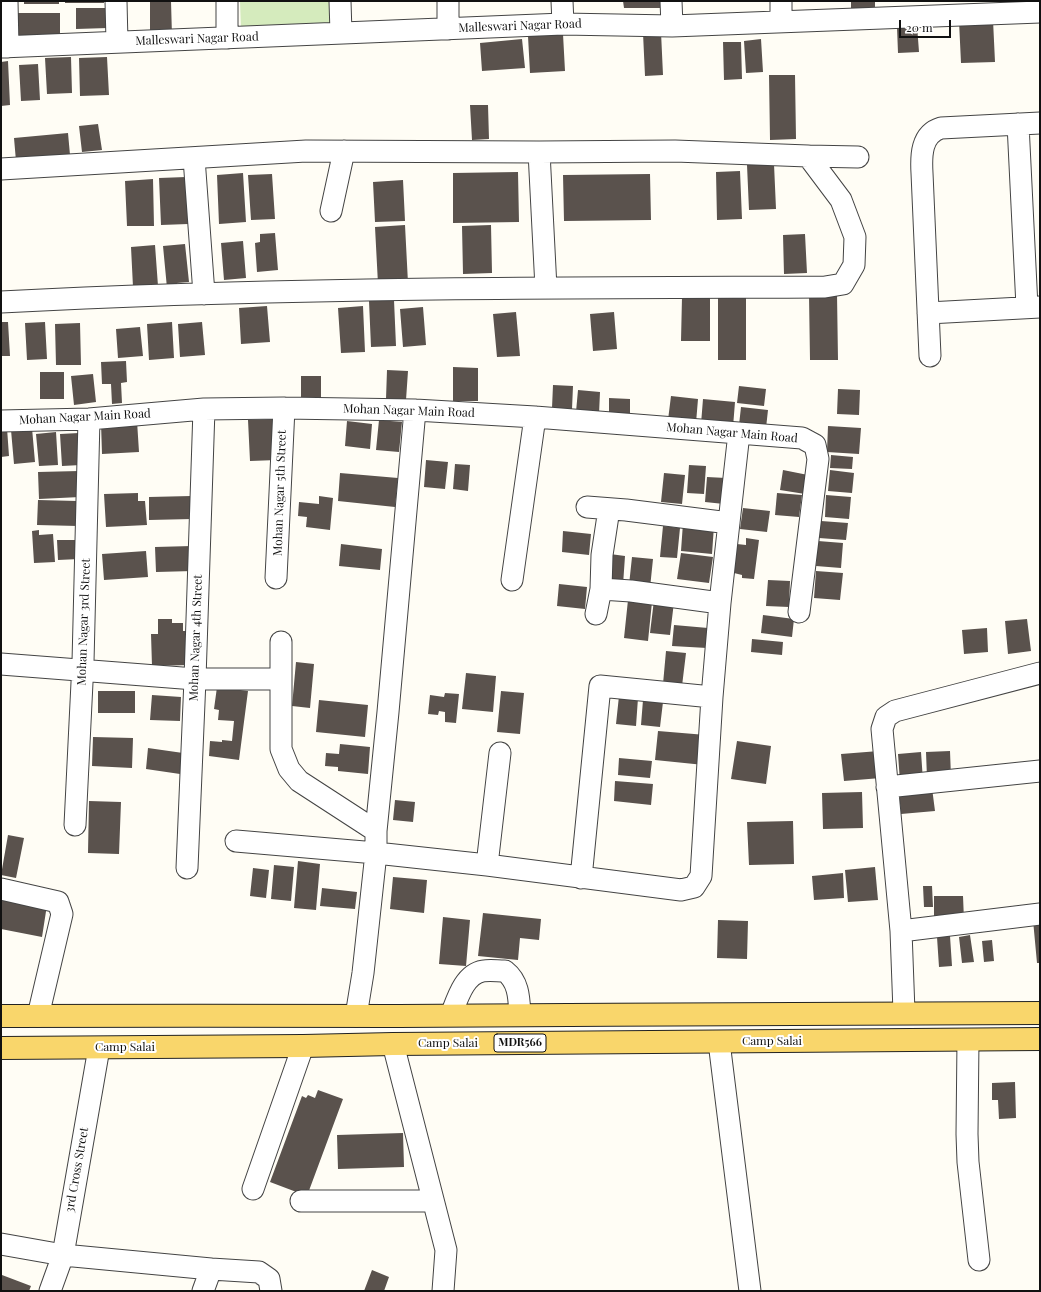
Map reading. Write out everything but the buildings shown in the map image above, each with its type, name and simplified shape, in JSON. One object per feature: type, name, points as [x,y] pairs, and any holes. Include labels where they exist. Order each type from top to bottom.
[{"type":"main road","points":[[1,1016],[356,1016],[904,1012],[1040,1013]]},
{"type":"main road","points":[[955,1013],[962,1040]]},
{"type":"main road","name":"Camp Salai","points":[[1,1048],[1040,1039]]},
{"type":"street","points":[[4,47],[7,1]]},
{"type":"street","points":[[116,1],[116,42]]},
{"type":"street","points":[[227,1],[227,38]]},
{"type":"street","points":[[340,1],[341,33]]},
{"type":"street","points":[[448,1],[448,29]]},
{"type":"street","points":[[562,1],[563,24]]},
{"type":"street","points":[[671,1],[672,26]]},
{"type":"street","name":"Malleswari Nagar Road","points":[[4,47],[563,24],[672,26],[781,11],[1004,7],[1040,12]]},
{"type":"street","points":[[930,356],[921,159],[924,142],[932,132],[941,128],[1040,123]]},
{"type":"street","points":[[928,313],[1034,307],[1018,124]]},
{"type":"street","points":[[1,170],[306,151],[675,151],[858,157]]},
{"type":"street","points":[[331,211],[344,151]]},
{"type":"street","points":[[539,152],[546,288]]},
{"type":"street","points":[[1,302],[123,295],[442,289],[825,287],[843,284],[854,265],[855,237],[841,200],[808,156]]},
{"type":"street","points":[[194,158],[204,294]]},
{"type":"street","name":"Mohan Nagar Main Road","points":[[1,421],[89,419],[204,409],[284,408],[415,410],[535,417],[802,438],[815,445],[818,459],[799,612]]},
{"type":"street","name":"Mohan Nagar 5th Street","points":[[276,578],[284,408]]},
{"type":"street","name":"Mohan Nagar 4th Street","points":[[187,868],[204,409]]},
{"type":"street","points":[[356,1016],[363,973],[376,853],[376,831],[415,410]]},
{"type":"street","points":[[512,580],[535,417]]},
{"type":"street","name":"Mohan Nagar 3rd Street","points":[[74,825],[83,671],[89,419]]},
{"type":"street","points":[[236,842],[376,853],[487,865],[681,890],[694,886],[701,876],[712,696],[720,603],[739,433]]},
{"type":"street","points":[[587,507],[626,510],[729,523]]},
{"type":"street","points":[[596,614],[601,589],[602,555],[609,509]]},
{"type":"street","points":[[601,589],[631,591],[720,603]]},
{"type":"street","points":[[282,642],[281,749],[289,769],[299,781],[376,831]]},
{"type":"street","points":[[1,664],[195,679],[281,679]]},
{"type":"street","points":[[904,1012],[901,931],[882,729],[886,717],[895,711],[1040,673]]},
{"type":"street","points":[[581,878],[592,685],[712,696]]},
{"type":"street","points":[[487,865],[500,753]]},
{"type":"street","points":[[887,787],[1040,771]]},
{"type":"street","points":[[1,889],[58,902],[62,914],[38,1016]]},
{"type":"street","points":[[901,931],[1040,914]]},
{"type":"street","points":[[451,1015],[467,981],[475,974],[482,971],[505,971],[512,977],[517,988],[520,1015]]},
{"type":"street","points":[[962,1040],[967,1141],[979,1260]]},
{"type":"street","points":[[720,1042],[750,1291]]},
{"type":"street","points":[[393,1044],[446,1250],[443,1291]]},
{"type":"street","points":[[253,1189],[303,1046]]},
{"type":"street","name":"3rd Cross Street","points":[[50,1291],[63,1255],[98,1048]]},
{"type":"street","points":[[302,1201],[434,1201]]},
{"type":"street","points":[[1,1244],[63,1255],[259,1272],[269,1279],[271,1291]]},
{"type":"street","points":[[203,1291],[211,1269]]},
{"type":"green space","points":[[240,1],[332,1],[333,33],[241,30]]}]
